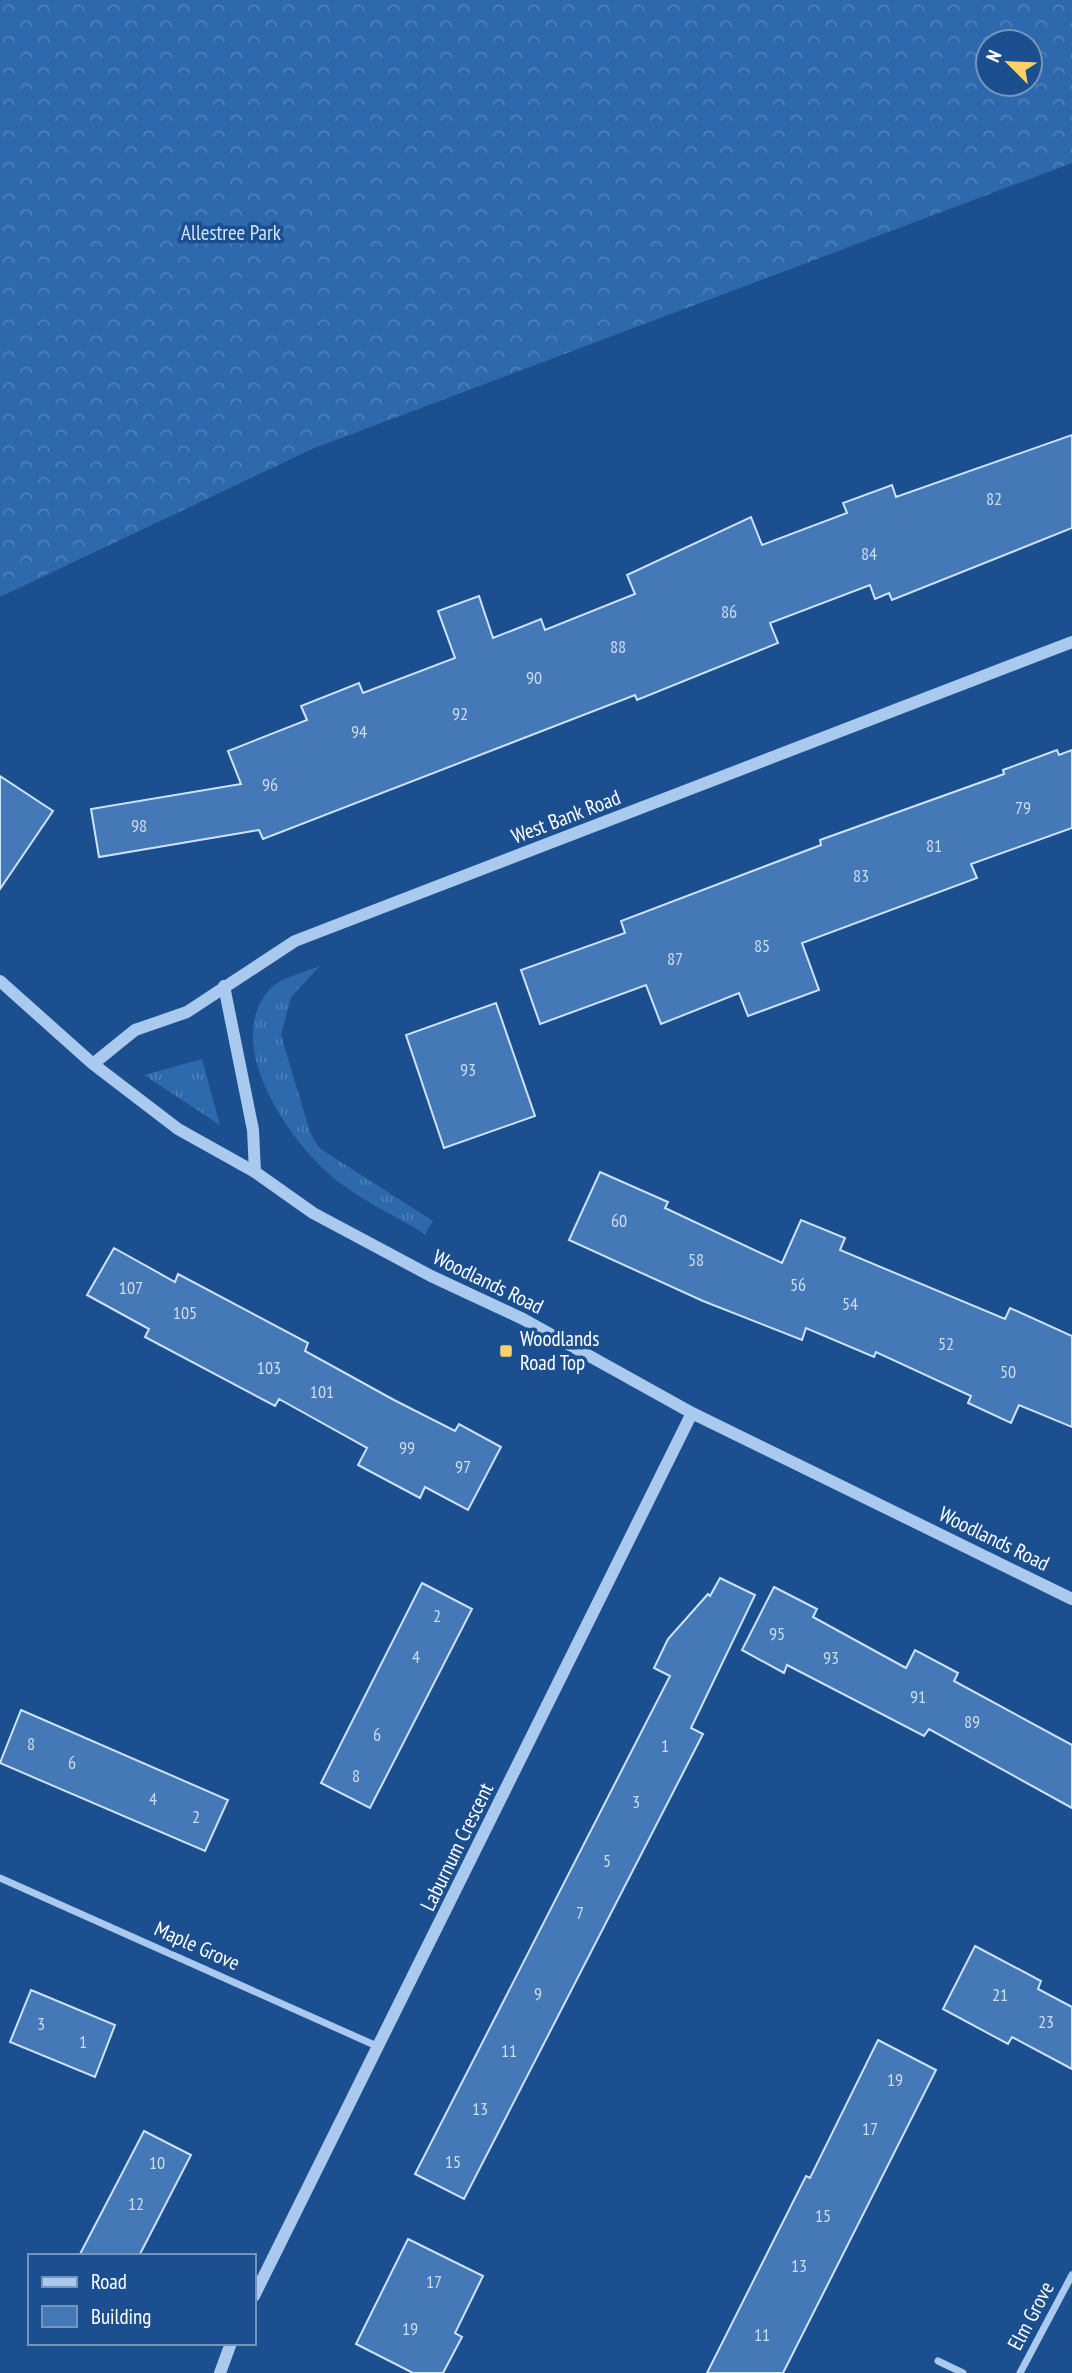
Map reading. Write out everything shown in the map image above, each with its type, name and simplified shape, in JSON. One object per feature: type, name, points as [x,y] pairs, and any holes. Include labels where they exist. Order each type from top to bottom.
[{"type":"street","name":"West Bank Road","points":[[93,1064],[135,1030],[187,1012],[295,942],[336,924],[1072,642]]},
{"type":"street","name":"Woodlands Road","points":[[0,981],[93,1064],[178,1129],[255,1172],[313,1213],[430,1276],[523,1319],[692,1413],[1072,1599]]},
{"type":"street","points":[[224,986],[253,1130],[255,1172]]},
{"type":"street","name":"Laburnum Crescent","points":[[256,2292],[380,2047],[692,1413]]},
{"type":"street","name":"Maple Grove","points":[[0,1878],[380,2047]]},
{"type":"street","name":"Elm Grove","points":[[1020,2373],[1072,2275]]},
{"type":"street","points":[[220,2373],[231,2345]]},
{"type":"street","points":[[938,2361],[963,2373]]},
{"type":"green space","name":"Allestree Park","points":[[0,0],[1072,0],[1072,163],[312,449],[0,597]]},
{"type":"green space","points":[[320,966],[291,997],[281,1035],[310,1132],[319,1148],[433,1221],[425,1234],[363,1199],[329,1174],[295,1136],[265,1087],[256,1060],[253,1034],[257,1010],[276,984]]},
{"type":"green space","points":[[202,1059],[220,1125],[144,1075]]},
{"type":"building","points":[[1072,435],[1072,528],[892,600],[889,593],[875,599],[870,585],[770,623],[778,643],[637,700],[635,695],[263,839],[259,830],[99,857],[91,809],[241,784],[228,751],[307,720],[301,706],[359,683],[363,693],[455,658],[438,611],[479,596],[493,638],[541,619],[545,630],[635,594],[627,575],[751,517],[762,545],[847,513],[843,503],[892,485],[896,497]]},
{"type":"building","points":[[1057,750],[1059,755],[1072,750],[1072,828],[971,864],[977,878],[802,943],[819,990],[748,1016],[739,993],[661,1024],[646,985],[540,1024],[521,970],[625,933],[621,921],[821,845],[820,840],[1004,774],[1003,770]]},
{"type":"building","points":[[0,776],[53,811],[0,889]]},
{"type":"building","points":[[496,1003],[535,1116],[444,1148],[406,1035]]},
{"type":"building","points":[[600,1172],[668,1202],[665,1208],[782,1263],[801,1220],[845,1238],[840,1250],[1005,1319],[1010,1308],[1072,1336],[1072,1427],[1019,1405],[1011,1423],[968,1403],[971,1396],[876,1352],[874,1357],[806,1328],[802,1340],[703,1301],[569,1240]]},
{"type":"building","points":[[114,1248],[175,1282],[178,1274],[308,1343],[305,1351],[394,1400],[455,1431],[459,1424],[501,1447],[468,1510],[425,1487],[420,1498],[358,1465],[367,1448],[279,1399],[275,1406],[145,1337],[149,1329],[87,1295]]},
{"type":"building","points":[[720,1578],[755,1595],[691,1728],[703,1734],[464,2199],[415,2174],[670,1676],[654,1668],[668,1639],[708,1594],[710,1596]]},
{"type":"building","points":[[422,1583],[472,1609],[370,1808],[321,1783]]},
{"type":"building","points":[[774,1587],[817,1609],[813,1617],[906,1668],[915,1650],[958,1673],[954,1681],[1072,1745],[1072,1808],[929,1729],[924,1736],[787,1665],[784,1673],[742,1650]]},
{"type":"building","points":[[21,1710],[228,1800],[205,1851],[0,1763]]},
{"type":"building","points":[[975,1946],[1041,1981],[1038,1989],[1072,2007],[1072,2069],[1012,2037],[1008,2044],[943,2009]]},
{"type":"building","points":[[31,1990],[115,2025],[95,2077],[10,2042]]},
{"type":"building","points":[[878,2040],[936,2070],[783,2373],[707,2373],[806,2176],[810,2178]]},
{"type":"building","points":[[144,2131],[191,2155],[140,2254],[80,2254]]},
{"type":"building","points":[[408,2239],[483,2276],[455,2333],[462,2337],[443,2373],[413,2373],[356,2344]]},
{"type":"place","name":"Woodlands Road Top","points":[[506,1351]]}]
